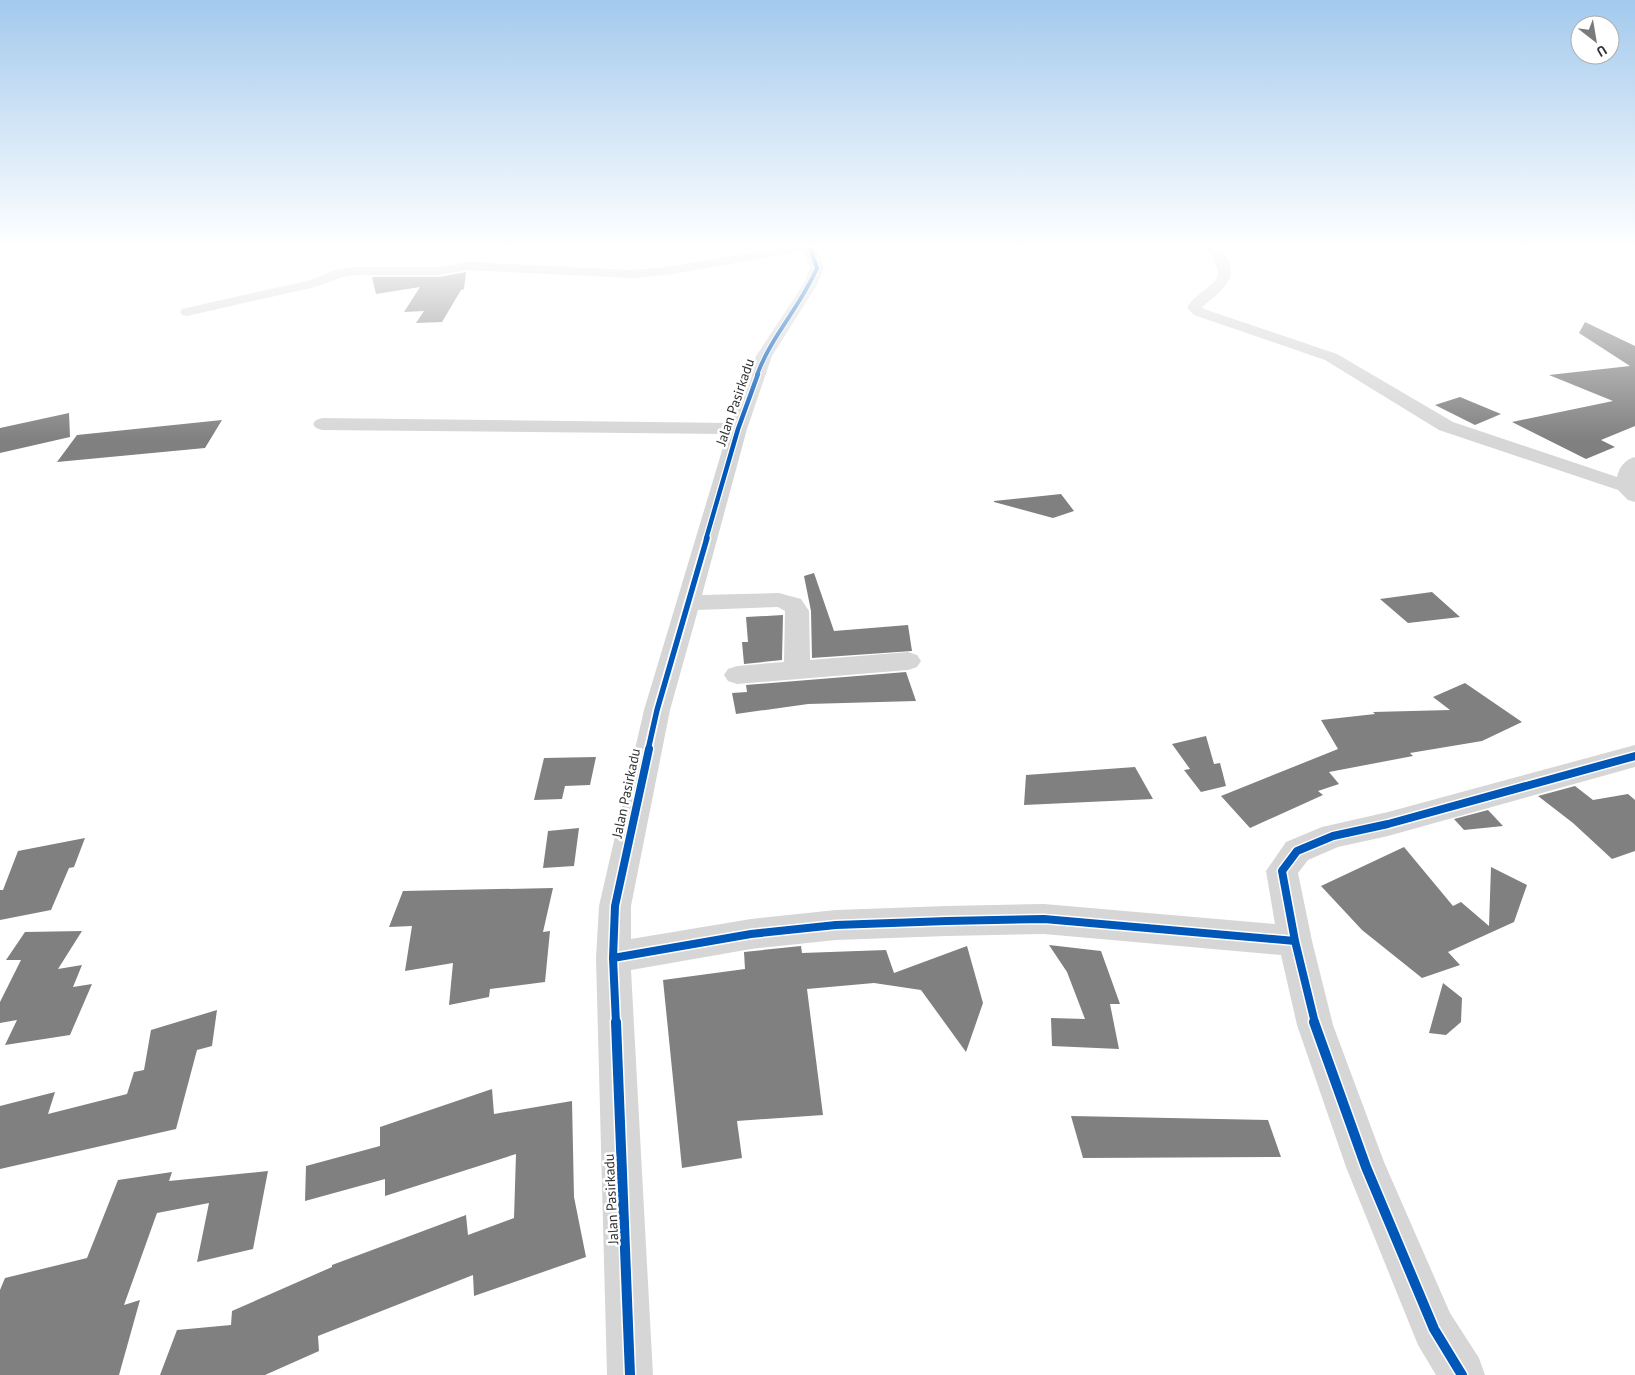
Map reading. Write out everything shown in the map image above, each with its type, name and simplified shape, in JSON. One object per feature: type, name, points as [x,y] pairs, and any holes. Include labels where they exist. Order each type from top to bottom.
[{"type":"street","name":"Jalan Pasirkadu","points":[[630,1375],[613,958],[615,906],[657,710],[738,429],[764,356],[792,312]]},
{"type":"street","points":[[1199,312],[1330,357],[1348,366],[1422,414],[1446,426],[1630,491],[1628,472],[1635,463]]},
{"type":"street","points":[[322,424],[738,429]]},
{"type":"street","points":[[687,603],[779,600],[793,604],[796,610],[797,670]]},
{"type":"street","points":[[737,675],[908,661]]},
{"type":"street","points":[[1462,1375],[1434,1330],[1366,1167],[1315,1025],[1295,940],[1282,871],[1297,851],[1332,836],[1397,821],[1635,756]]},
{"type":"street","points":[[613,958],[761,933],[836,924],[947,920],[1044,919],[1295,940]]},
{"type":"building","points":[[423,312],[448,312],[442,322],[416,323]]},
{"type":"building","points":[[1585,322],[1635,346],[1635,426],[1601,440],[1615,447],[1586,459],[1512,422],[1613,401],[1549,375],[1630,366],[1579,333]]},
{"type":"building","points":[[1460,397],[1501,414],[1475,425],[1435,405]]},
{"type":"building","points":[[69,413],[70,437],[0,453],[0,428]]},
{"type":"building","points":[[222,420],[205,448],[57,462],[77,435]]},
{"type":"building","points":[[1061,494],[1074,511],[1053,518],[994,502],[994,501]]},
{"type":"building","points":[[814,573],[834,631],[908,625],[912,651],[812,658],[811,611],[804,576]]},
{"type":"building","points":[[1432,592],[1460,617],[1408,623],[1380,599]]},
{"type":"building","points":[[783,615],[782,660],[744,664],[742,642],[748,642],[746,617]]},
{"type":"building","points":[[906,672],[916,701],[808,704],[736,714],[732,693],[747,692],[746,685]]},
{"type":"building","points":[[1465,683],[1522,722],[1482,741],[1410,753],[1413,756],[1329,772],[1339,784],[1318,791],[1323,795],[1250,828],[1221,796],[1338,749],[1321,720],[1375,714],[1373,712],[1450,710],[1433,697]]},
{"type":"building","points":[[1206,736],[1214,764],[1220,763],[1226,786],[1201,792],[1184,770],[1190,769],[1172,744]]},
{"type":"building","points":[[596,757],[590,785],[565,786],[562,799],[534,800],[544,758]]},
{"type":"building","points":[[1135,767],[1153,799],[1024,805],[1026,775]]},
{"type":"building","points":[[1575,786],[1593,800],[1628,794],[1635,800],[1635,851],[1612,859],[1573,823],[1538,796]]},
{"type":"building","points":[[1488,810],[1503,826],[1464,830],[1454,819]]},
{"type":"building","points":[[579,828],[574,866],[543,868],[548,831]]},
{"type":"building","points":[[85,838],[74,867],[69,868],[51,910],[0,920],[0,890],[3,890],[18,851]]},
{"type":"building","points":[[1404,847],[1453,906],[1461,902],[1489,926],[1491,867],[1527,885],[1514,922],[1448,952],[1460,965],[1422,978],[1362,930],[1321,886]]},
{"type":"building","points":[[553,888],[543,932],[550,931],[545,982],[490,989],[489,997],[449,1005],[453,963],[405,971],[412,926],[389,927],[403,891]]},
{"type":"building","points":[[82,931],[58,969],[82,965],[73,987],[92,984],[70,1035],[5,1045],[17,1020],[0,1023],[0,1002],[21,960],[6,960],[25,932]]},
{"type":"building","points":[[1049,945],[1101,951],[1120,1004],[1110,1004],[1119,1049],[1052,1046],[1051,1018],[1085,1019],[1067,972]]},
{"type":"building","points":[[801,946],[802,953],[886,950],[894,973],[967,946],[983,1003],[966,1052],[921,990],[874,983],[807,989],[823,1115],[737,1121],[742,1158],[682,1168],[663,980],[745,969],[744,952]]},
{"type":"building","points":[[1443,983],[1462,998],[1461,1022],[1446,1035],[1429,1033]]},
{"type":"building","points":[[217,1010],[212,1046],[197,1050],[176,1129],[0,1169],[0,1106],[55,1092],[48,1114],[127,1094],[134,1072],[144,1070],[151,1030]]},
{"type":"building","points":[[492,1089],[494,1114],[572,1101],[574,1197],[586,1257],[474,1296],[473,1275],[318,1336],[319,1351],[265,1375],[160,1375],[177,1330],[231,1325],[232,1311],[332,1267],[332,1265],[466,1215],[468,1235],[514,1218],[516,1154],[385,1196],[385,1179],[305,1201],[306,1166],[380,1146],[380,1127]]},
{"type":"building","points":[[1071,1116],[1268,1120],[1281,1157],[1083,1158]]},
{"type":"building","points":[[268,1171],[253,1249],[197,1262],[209,1203],[157,1213],[124,1305],[140,1300],[119,1375],[0,1375],[0,1290],[5,1278],[87,1258],[118,1180],[172,1172],[169,1181]]},
{"type":"cycle path","points":[[630,1375],[613,958],[615,906],[657,710],[738,429],[764,356],[792,312]]},
{"type":"cycle path","points":[[1462,1375],[1434,1329],[1366,1167],[1315,1025],[1295,941],[1282,871],[1297,851],[1333,836],[1388,824],[1635,756]]},
{"type":"cycle path","points":[[613,958],[751,934],[836,925],[947,921],[1044,919],[1295,941]]}]
